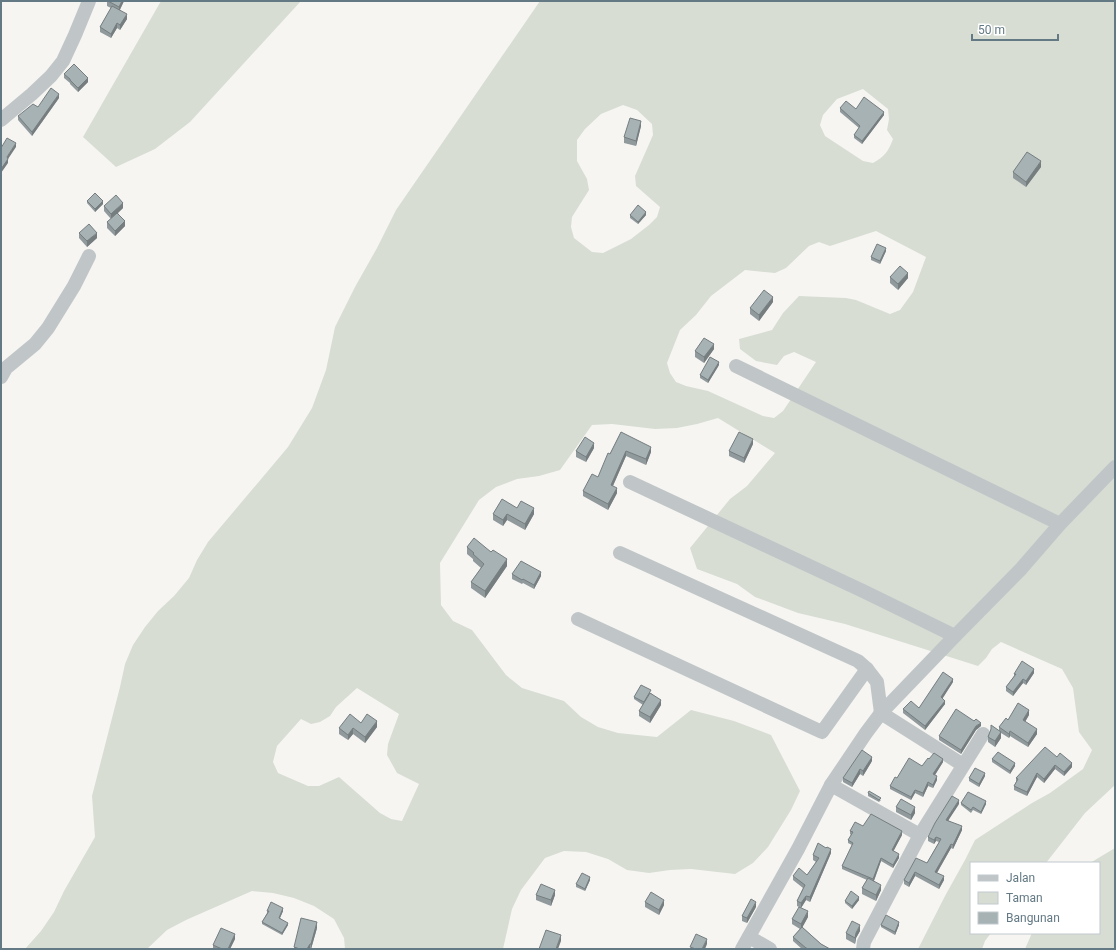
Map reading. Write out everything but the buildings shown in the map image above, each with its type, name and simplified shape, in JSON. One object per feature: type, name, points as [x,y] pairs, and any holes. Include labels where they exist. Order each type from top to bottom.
[{"type":"street","points":[[1,120],[51,76],[63,61],[89,1]]},
{"type":"street","points":[[1,377],[6,368],[35,344],[48,328],[74,286],[89,256]]},
{"type":"street","points":[[736,366],[1060,524]]},
{"type":"street","points":[[770,949],[746,943],[798,849],[831,785],[859,743],[882,713],[1021,569],[1060,524],[1115,467]]},
{"type":"street","points":[[630,482],[863,591],[955,636]]},
{"type":"street","points":[[620,552],[858,661],[867,669],[876,682],[882,713],[963,765]]},
{"type":"street","points":[[578,619],[822,732],[867,669]]},
{"type":"street","points":[[863,949],[864,942],[920,835],[982,734]]},
{"type":"street","points":[[831,785],[920,835]]},
{"type":"green space","points":[[161,1],[301,1],[190,122],[155,149],[116,167],[83,137]]},
{"type":"green space","points":[[540,1],[1115,1],[1115,785],[1085,813],[1047,862],[970,862],[970,934],[990,934],[985,941],[982,949],[918,949],[975,840],[1050,793],[1083,769],[1092,750],[1079,732],[1073,688],[1062,669],[1001,642],[992,649],[978,666],[845,624],[798,613],[755,597],[737,584],[697,569],[690,548],[730,499],[747,486],[775,453],[718,418],[677,428],[655,429],[612,424],[592,425],[560,470],[539,476],[517,479],[496,487],[479,500],[440,563],[441,605],[453,621],[472,630],[506,675],[522,688],[564,701],[581,717],[598,727],[618,733],[657,737],[691,710],[734,721],[771,735],[800,791],[791,810],[768,847],[753,863],[735,874],[691,869],[649,873],[627,870],[608,859],[586,852],[564,851],[545,858],[521,890],[512,909],[503,949],[345,949],[344,938],[334,919],[314,906],[294,898],[273,893],[252,891],[167,930],[147,949],[25,949],[41,931],[54,912],[64,891],[95,837],[92,796],[125,664],[133,645],[158,611],[174,596],[189,578],[197,560],[208,542],[288,447],[312,408],[326,370],[335,327],[396,210]],"holes":[[[863,89],[888,109],[889,119],[887,130],[893,139],[886,153],[873,163],[863,161],[825,136],[820,125],[823,115],[837,99]],[[623,105],[637,110],[652,124],[653,135],[635,176],[636,186],[660,207],[657,217],[631,239],[603,253],[592,252],[574,238],[571,227],[572,217],[589,190],[587,179],[577,161],[577,140],[585,129],[601,114]],[[876,231],[926,257],[913,292],[900,310],[890,314],[856,300],[846,298],[799,296],[783,313],[772,330],[739,339],[740,349],[756,361],[777,365],[784,356],[794,352],[816,362],[783,411],[774,418],[763,416],[708,391],[676,382],[670,373],[667,363],[680,330],[696,315],[711,296],[745,270],[775,273],[786,268],[809,246],[819,242],[830,246]],[[357,688],[399,714],[388,744],[387,755],[397,773],[419,784],[402,821],[391,819],[380,813],[339,777],[319,786],[308,786],[278,773],[273,762],[277,746],[301,719],[311,724],[320,722],[330,716],[336,707]]]},
{"type":"green space","points":[[1115,848],[1115,949],[1025,949],[1032,934],[1100,934],[1100,862],[1092,862]]}]
